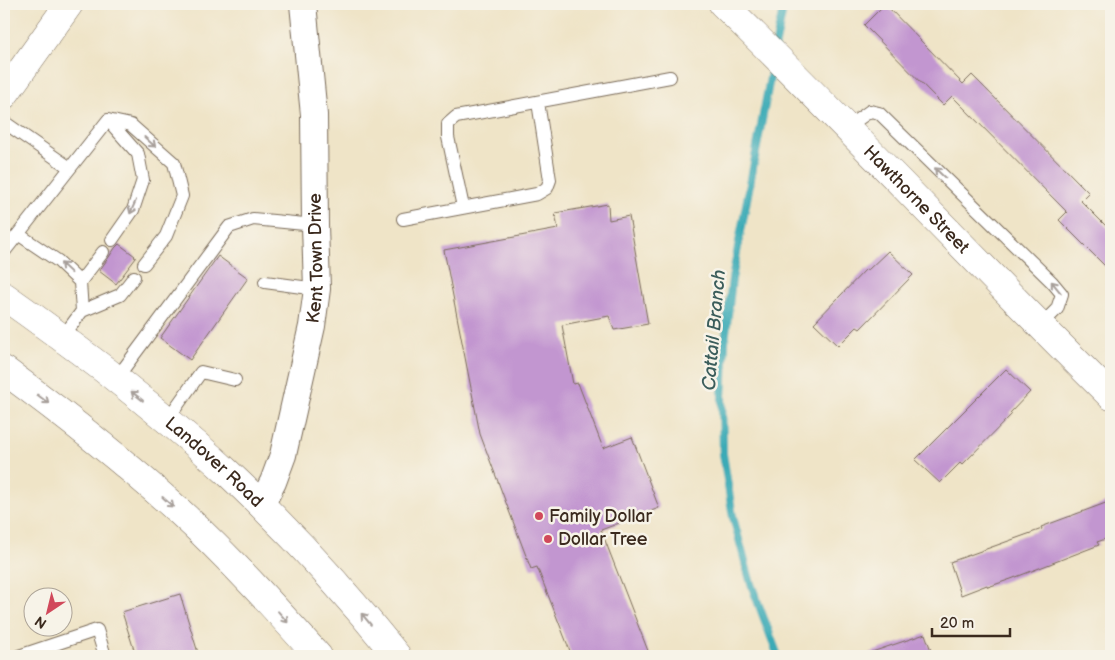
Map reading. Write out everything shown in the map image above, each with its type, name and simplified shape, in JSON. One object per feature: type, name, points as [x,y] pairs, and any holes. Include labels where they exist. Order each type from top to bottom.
[{"type":"main road","points":[[4,95],[69,4]]},
{"type":"main road","name":"Hawthorne Street","points":[[729,10],[808,88],[1040,326],[1111,394]]},
{"type":"main road","name":"Landover Road","points":[[4,296],[168,420],[227,472],[289,533],[353,603],[397,656]]},
{"type":"main road","points":[[4,370],[112,453],[181,513],[250,580],[318,656]]},
{"type":"street","name":"Kent Town Drive","points":[[261,505],[273,482],[283,455],[312,326],[317,289],[314,115],[303,4]]},
{"type":"lane","points":[[463,207],[448,137],[448,124],[456,117],[670,77]]},
{"type":"lane","points":[[403,218],[537,194],[547,188],[550,180],[538,102]]},
{"type":"lane","points":[[846,128],[870,111],[879,113],[1052,282],[1062,294],[1057,309],[1040,326]]},
{"type":"lane","points":[[4,252],[108,120]]},
{"type":"lane","points":[[108,120],[138,154],[143,180],[133,210],[112,240]]},
{"type":"lane","points":[[108,120],[131,125],[174,163],[182,196],[166,236],[144,264]]},
{"type":"lane","points":[[4,122],[70,168]]},
{"type":"lane","points":[[116,379],[229,227],[253,219],[315,225]]},
{"type":"lane","points":[[18,234],[58,261],[80,282]]},
{"type":"lane","points":[[82,311],[80,282],[103,252]]},
{"type":"lane","points":[[62,338],[82,311],[120,295],[134,277]]},
{"type":"lane","points":[[265,282],[317,289]]},
{"type":"lane","points":[[168,420],[201,372],[235,380]]},
{"type":"lane","points":[[19,656],[97,630],[105,656]]},
{"type":"building","points":[[885,4],[963,84],[972,75],[1089,193],[1081,201],[1111,231],[1111,272],[1059,220],[1067,212],[952,96],[943,105],[864,25]]},
{"type":"building","points":[[608,204],[609,220],[629,216],[648,324],[614,330],[609,316],[562,325],[573,384],[578,383],[603,448],[632,437],[659,508],[601,530],[650,656],[572,656],[537,567],[531,569],[480,434],[444,250],[558,229],[555,213]]},
{"type":"building","points":[[119,244],[136,258],[116,284],[99,271]]},
{"type":"building","points":[[888,251],[913,275],[860,329],[857,327],[838,346],[814,323],[866,269],[868,270]]},
{"type":"building","points":[[218,256],[248,278],[190,360],[160,338]]},
{"type":"building","points":[[1006,369],[1030,392],[1010,413],[1012,414],[962,465],[960,463],[940,483],[915,460]]},
{"type":"building","points":[[1111,501],[1111,537],[1097,542],[1099,545],[1011,579],[988,587],[987,585],[961,595],[950,562],[1042,529],[1041,527]]},
{"type":"building","points":[[180,594],[199,656],[136,656],[122,612]]},
{"type":"building","points":[[925,634],[933,656],[870,656],[869,653]]},
{"type":"waterway","name":"Cattail Branch","points":[[775,48],[784,4]]},
{"type":"waterway","name":"Cattail Branch","points":[[773,62],[732,279],[725,342],[722,397],[723,454],[733,517],[751,584],[778,656]]},
{"type":"place","name":"Family Dollar","points":[[539,516]]},
{"type":"place","name":"Dollar Tree","points":[[548,539]]}]
